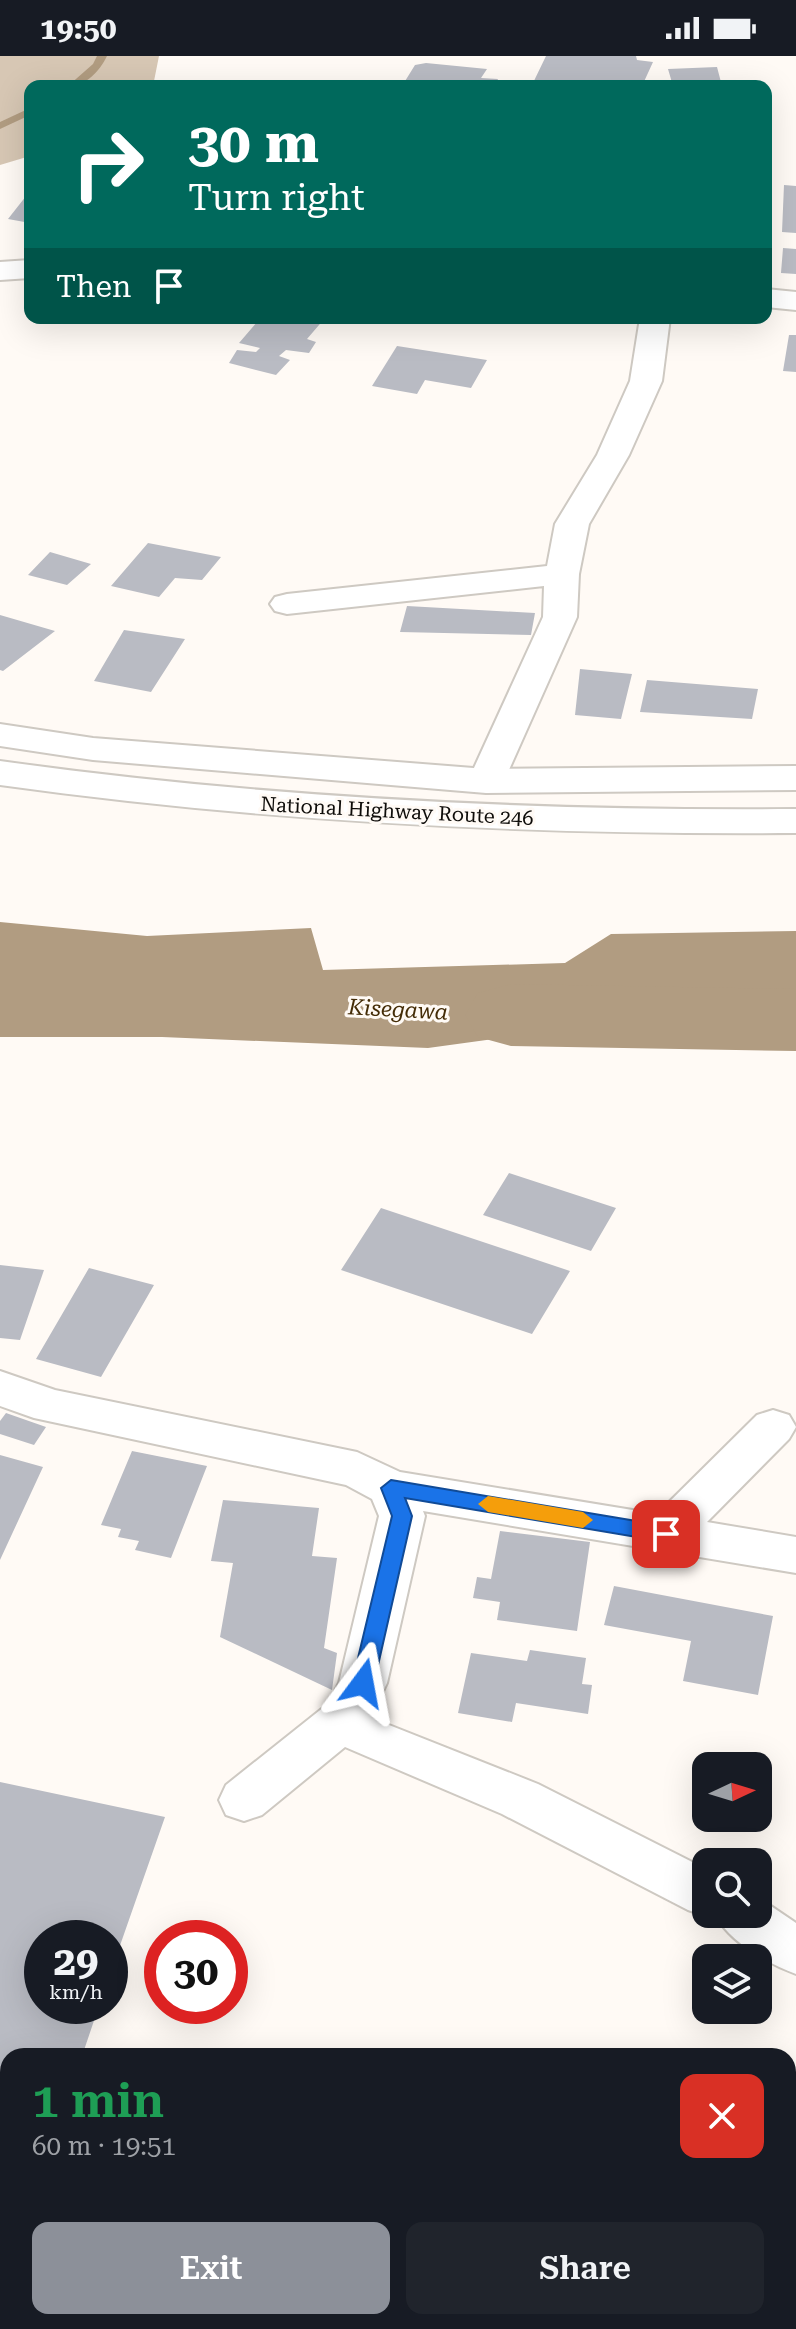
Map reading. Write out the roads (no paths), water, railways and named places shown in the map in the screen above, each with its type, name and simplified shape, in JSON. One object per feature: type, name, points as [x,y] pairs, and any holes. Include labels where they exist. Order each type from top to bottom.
[{"type":"main road","points":[[0,271],[24,269]]},
{"type":"main road","points":[[772,299],[796,301]]},
{"type":"main road","name":"National Highway Route 246","points":[[0,735],[93,749],[486,781],[796,778]]},
{"type":"main road","name":"National Highway Route 246","points":[[0,773],[175,797],[485,819],[796,821]]},
{"type":"street","points":[[486,781],[560,617],[562,574],[572,524],[613,455],[646,381],[654,324]]},
{"type":"street","points":[[287,604],[562,574]]},
{"type":"street","points":[[0,1388],[50,1406],[357,1470],[391,1488],[796,1555]]},
{"type":"street","points":[[666,1534],[773,1427]]},
{"type":"street","points":[[244,1800],[346,1717],[363,1683],[402,1516],[391,1488]]},
{"type":"street","points":[[346,1717],[367,1737],[520,1799],[692,1887]]},
{"type":"street","points":[[762,1928],[796,1951]]},
{"type":"water","points":[[0,922],[147,936],[311,928],[323,970],[565,963],[611,934],[796,931],[796,1002],[783,999],[428,1048],[162,1037],[0,1037]]},
{"type":"waterway","points":[[80,80],[97,66],[102,56]]},
{"type":"waterway","points":[[0,126],[24,114]]},
{"type":"waterway","name":"Kisegawa","points":[[511,1015],[796,1020]]}]
